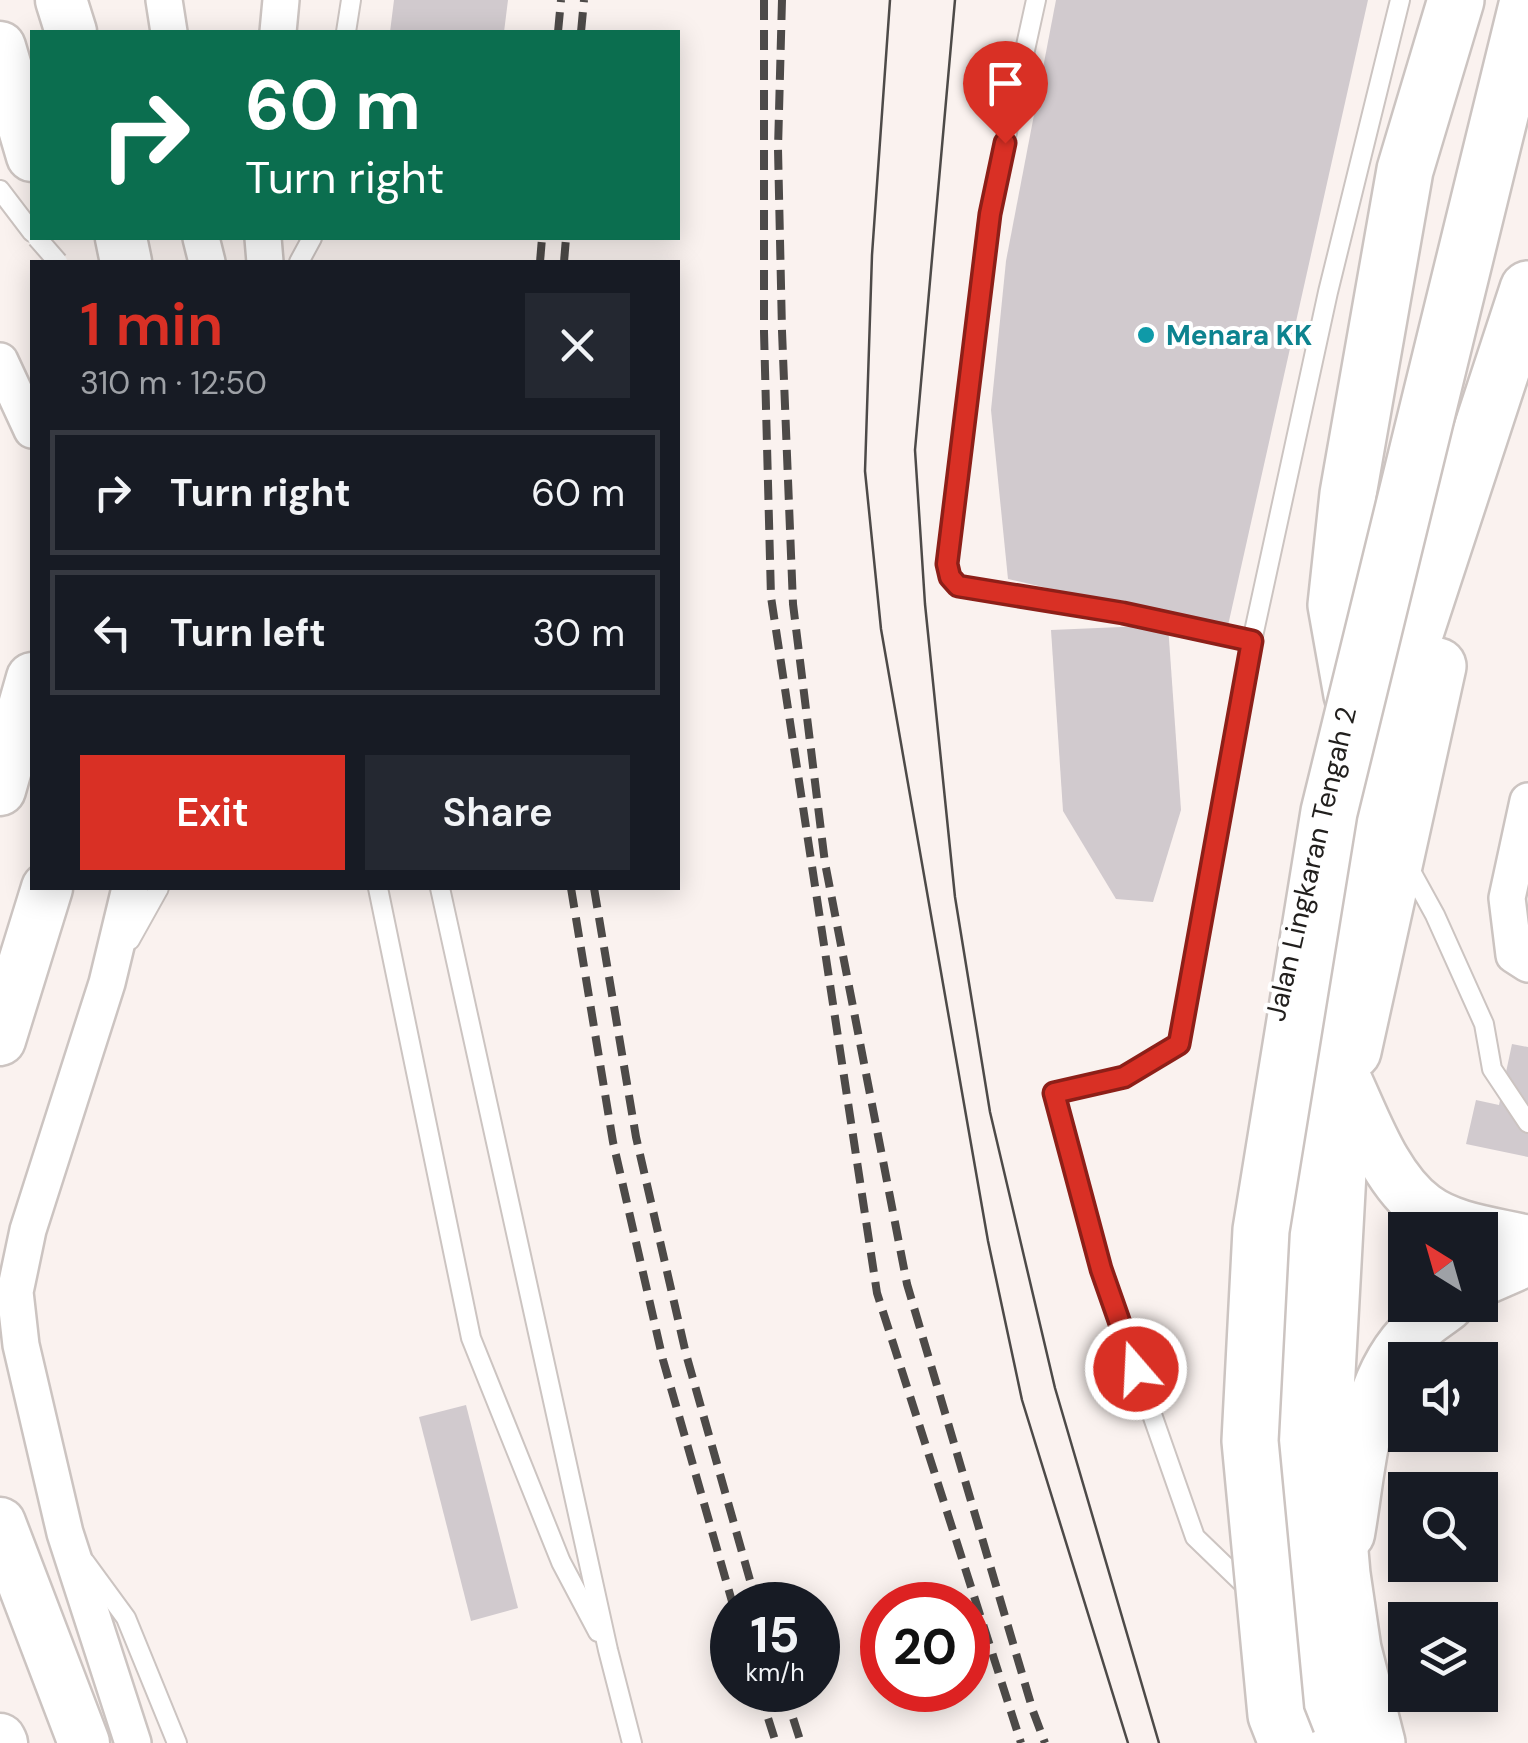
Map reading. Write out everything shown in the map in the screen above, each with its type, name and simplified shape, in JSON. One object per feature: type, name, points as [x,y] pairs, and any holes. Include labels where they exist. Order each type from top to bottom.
[{"type":"highway","points":[[1352,695],[1336,605],[1348,494],[1405,170],[1456,0]]},
{"type":"highway","points":[[1286,1743],[1276,1715],[1250,1441],[1261,1230],[1330,812],[1527,1]]},
{"type":"highway","name":"Jalan Lingkaran Tengah 2","points":[[1286,1743],[1252,1592],[1245,1528],[1238,1330],[1248,1136],[1352,695],[1527,1]]},
{"type":"highway","points":[[1330,1743],[1315,1699],[1280,1436],[1293,1229],[1354,819],[1528,289]]},
{"type":"highway","points":[[1378,1743],[1353,1649],[1342,1574],[1326,1391],[1336,1164],[1347,1082],[1398,846],[1518,360],[1528,298]]},
{"type":"street","points":[[61,0],[71,30]]},
{"type":"street","points":[[164,0],[169,30]]},
{"type":"street","points":[[278,30],[281,0]]},
{"type":"street","points":[[0,47],[30,149]]},
{"type":"street","points":[[0,361],[30,426]]},
{"type":"street","points":[[0,790],[30,685]]},
{"type":"street","points":[[1528,800],[1508,898],[1514,955],[1528,964]]},
{"type":"street","points":[[0,1040],[46,890]]},
{"type":"street","points":[[130,890],[107,982],[28,1230],[16,1292],[21,1344],[64,1533],[133,1743]]},
{"type":"street","points":[[1347,1082],[1378,1146],[1403,1187],[1424,1209],[1462,1226],[1528,1241]]},
{"type":"street","points":[[1498,1274],[1528,1260]]},
{"type":"street","points":[[1342,1574],[1372,1406],[1387,1369],[1415,1330],[1426,1322]]},
{"type":"street","points":[[0,1523],[84,1743]]},
{"type":"lane","points":[[346,30],[351,0]]},
{"type":"lane","points":[[1036,0],[990,214],[947,564],[950,577],[958,586],[1123,613],[1252,641]]},
{"type":"lane","points":[[1252,1592],[1195,1537],[1101,1269],[1054,1093],[1124,1077],[1179,1044],[1252,641],[1328,292],[1400,0]]},
{"type":"lane","points":[[0,190],[30,229]]},
{"type":"lane","points":[[39,240],[56,260]]},
{"type":"lane","points":[[1398,846],[1435,915],[1484,1024],[1492,1070],[1528,1123]]},
{"type":"lane","points":[[107,982],[158,890]]},
{"type":"lane","points":[[378,890],[471,1338],[561,1562],[608,1650]]},
{"type":"lane","points":[[440,890],[608,1650],[632,1743]]},
{"type":"lane","points":[[64,1533],[126,1618],[177,1743]]},
{"type":"building","points":[[394,0],[508,0],[504,30],[390,30]]},
{"type":"building","name":"Menara KK","points":[[1056,0],[1368,0],[1227,630],[1008,579],[991,410],[1006,261]]},
{"type":"building","points":[[1168,625],[1181,810],[1153,902],[1116,899],[1063,811],[1051,630]]},
{"type":"building","points":[[1512,1044],[1528,1047],[1528,1157],[1466,1144],[1476,1100],[1499,1105]]},
{"type":"building","points":[[466,1405],[518,1608],[471,1621],[419,1417]]},
{"type":"tram line","points":[[890,0],[872,255],[865,471],[881,629],[988,1241],[1022,1400],[1128,1743]]},
{"type":"tram line","points":[[955,0],[915,450],[925,604],[955,897],[990,1112],[1055,1388],[1159,1743]]},
{"type":"railway","points":[[558,30],[561,0]]},
{"type":"railway","points":[[581,30],[584,0]]},
{"type":"railway","points":[[764,0],[764,332],[771,597],[877,1293],[1021,1743]]},
{"type":"railway","points":[[782,0],[778,149],[793,604],[825,863],[907,1284],[1045,1743]]},
{"type":"railway","points":[[540,260],[542,240]]},
{"type":"railway","points":[[564,260],[566,240]]},
{"type":"railway","points":[[571,890],[613,1142],[663,1360],[726,1582]]},
{"type":"railway","points":[[594,890],[636,1137],[686,1354],[750,1582]]},
{"type":"railway","points":[[766,1712],[776,1743]]},
{"type":"railway","points":[[791,1712],[801,1743]]},
{"type":"place","name":"Menara KK","points":[[1146,335]]},
{"type":"route","points":[[1005,143],[990,214],[947,564],[950,577],[958,586],[1123,613],[1252,641],[1179,1044],[1124,1077],[1054,1093],[1101,1269],[1136,1369]]}]
